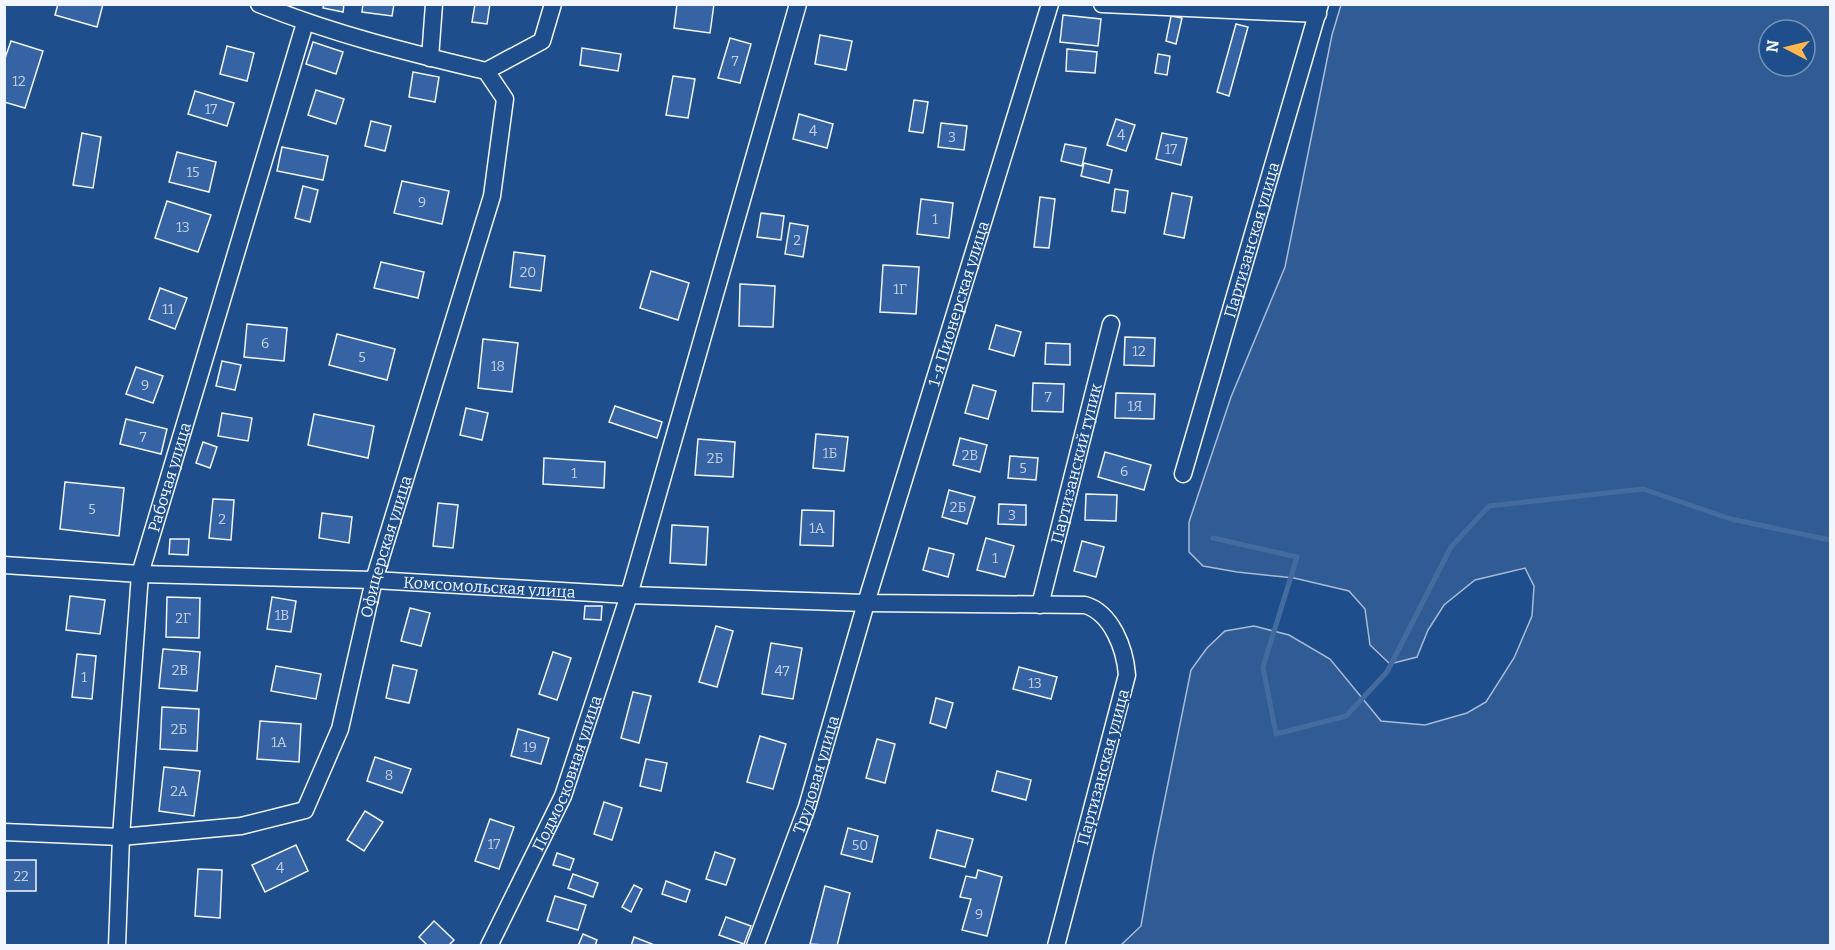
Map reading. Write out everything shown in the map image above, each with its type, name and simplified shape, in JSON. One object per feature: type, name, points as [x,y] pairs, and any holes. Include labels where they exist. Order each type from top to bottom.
[{"type":"street","points":[[259,4],[305,23],[486,71],[543,40],[553,4]]},
{"type":"street","points":[[430,58],[434,4]]},
{"type":"street","points":[[629,595],[798,4]]},
{"type":"street","name":"1-я Пионерская улица","points":[[866,603],[1050,4]]},
{"type":"street","points":[[1102,4],[1319,9]]},
{"type":"street","name":"Партизанская улица","points":[[1183,474],[1319,9]]},
{"type":"street","name":"Рабочая улица","points":[[117,945],[121,837],[140,574],[305,23]]},
{"type":"street","name":"Офицерская улица","points":[[121,837],[241,826],[305,810],[340,729],[374,580],[492,196],[505,99],[486,71]]},
{"type":"street","name":"Партизанский тупик","points":[[1040,605],[1111,324]]},
{"type":"street","name":"Комсомольская улица","points":[[4,565],[140,574],[374,580],[629,595],[866,603]]},
{"type":"street","name":"Подмосковная улица","points":[[489,945],[563,796],[629,595]]},
{"type":"street","name":"Партизанская улица","points":[[866,603],[1085,605],[1101,612],[1109,623],[1126,659],[1127,675],[1056,945]]},
{"type":"street","name":"Трудовая улица","points":[[755,945],[807,807],[866,603]]},
{"type":"street","points":[[4,832],[121,837]]},
{"type":"shaded area","points":[[1341,5],[1830,5],[1830,945],[1121,945],[1141,926],[1191,670],[1207,648],[1225,631],[1254,626],[1289,635],[1330,659],[1381,721],[1425,725],[1467,713],[1486,702],[1514,658],[1532,616],[1534,586],[1525,568],[1475,580],[1444,605],[1428,630],[1417,657],[1390,664],[1370,645],[1365,609],[1349,591],[1294,578],[1203,566],[1189,552],[1189,522],[1231,397],[1285,267],[1332,35]]},
{"type":"building","points":[[58,4],[103,4],[97,27],[55,15]]},
{"type":"building","points":[[324,4],[344,4],[343,12],[323,8]]},
{"type":"building","points":[[363,4],[394,4],[392,16],[362,12]]},
{"type":"building","points":[[475,4],[490,4],[487,24],[472,22]]},
{"type":"building","points":[[677,4],[714,4],[710,33],[674,28]]},
{"type":"building","points":[[1063,15],[1101,19],[1098,46],[1060,42]]},
{"type":"building","points":[[1171,16],[1182,18],[1176,44],[1166,41]]},
{"type":"building","points":[[1236,24],[1248,27],[1229,96],[1217,92]]},
{"type":"building","points":[[820,35],[852,41],[846,70],[815,64]]},
{"type":"building","points":[[730,38],[751,44],[740,83],[718,78]]},
{"type":"building","points":[[11,41],[43,51],[25,108],[4,102],[4,61]]},
{"type":"building","points":[[313,42],[343,52],[336,74],[306,64]]},
{"type":"building","points":[[227,46],[254,53],[247,81],[220,74]]},
{"type":"building","points":[[582,48],[621,54],[618,71],[580,65]]},
{"type":"building","points":[[1067,49],[1097,52],[1095,73],[1066,71]]},
{"type":"building","points":[[1158,54],[1170,56],[1167,75],[1155,73]]},
{"type":"building","points":[[413,72],[439,77],[435,102],[409,97]]},
{"type":"building","points":[[673,76],[695,79],[688,118],[666,115]]},
{"type":"building","points":[[316,90],[344,99],[336,124],[308,115]]},
{"type":"building","points":[[195,91],[234,103],[227,126],[188,114]]},
{"type":"building","points":[[914,100],[928,102],[923,133],[909,131]]},
{"type":"building","points":[[799,114],[833,124],[827,148],[793,139]]},
{"type":"building","points":[[1116,119],[1135,125],[1126,151],[1107,145]]},
{"type":"building","points":[[371,121],[391,126],[385,151],[365,146]]},
{"type":"building","points":[[941,123],[967,126],[964,150],[938,147]]},
{"type":"building","points":[[82,133],[101,137],[93,188],[73,185]]},
{"type":"building","points":[[1162,133],[1187,138],[1181,165],[1156,159]]},
{"type":"building","points":[[1065,144],[1086,148],[1082,166],[1061,161]]},
{"type":"building","points":[[282,147],[328,156],[323,180],[277,171]]},
{"type":"building","points":[[177,152],[216,162],[209,192],[169,182]]},
{"type":"building","points":[[1084,163],[1112,170],[1109,183],[1081,176]]},
{"type":"building","points":[[402,181],[449,191],[442,224],[394,213]]},
{"type":"building","points":[[303,186],[318,190],[310,222],[295,218]]},
{"type":"building","points":[[1115,189],[1128,191],[1125,213],[1112,211]]},
{"type":"building","points":[[1172,193],[1192,197],[1184,238],[1164,234]]},
{"type":"building","points":[[1040,197],[1055,199],[1049,248],[1034,247]]},
{"type":"building","points":[[921,199],[953,203],[949,238],[917,234]]},
{"type":"building","points":[[167,201],[211,215],[198,252],[155,238]]},
{"type":"building","points":[[761,213],[784,216],[781,240],[757,237]]},
{"type":"building","points":[[790,223],[808,226],[803,257],[785,254]]},
{"type":"building","points":[[514,252],[545,256],[541,291],[510,287]]},
{"type":"building","points":[[381,262],[424,272],[418,298],[374,288]]},
{"type":"building","points":[[883,265],[919,267],[916,314],[880,312]]},
{"type":"building","points":[[651,271],[689,283],[678,320],[640,308]]},
{"type":"building","points":[[740,284],[775,286],[773,327],[739,326]]},
{"type":"building","points":[[160,288],[187,298],[175,329],[149,319]]},
{"type":"building","points":[[247,324],[287,328],[284,361],[244,357]]},
{"type":"building","points":[[996,325],[1021,332],[1014,356],[989,349]]},
{"type":"building","points":[[337,334],[395,349],[387,380],[329,365]]},
{"type":"building","points":[[1125,337],[1155,338],[1154,366],[1124,365]]},
{"type":"building","points":[[483,339],[518,343],[512,392],[478,388]]},
{"type":"building","points":[[1046,343],[1070,344],[1070,365],[1045,364]]},
{"type":"building","points":[[222,361],[241,365],[235,390],[216,386]]},
{"type":"building","points":[[136,367],[163,376],[153,403],[126,394]]},
{"type":"building","points":[[1033,383],[1064,384],[1063,412],[1032,411]]},
{"type":"building","points":[[973,385],[996,391],[988,419],[965,413]]},
{"type":"building","points":[[1116,393],[1155,394],[1154,419],[1115,418]]},
{"type":"building","points":[[615,406],[662,422],[657,438],[609,422]]},
{"type":"building","points":[[466,408],[488,413],[482,440],[460,435]]},
{"type":"building","points":[[222,413],[252,418],[248,441],[218,436]]},
{"type":"building","points":[[314,414],[374,426],[368,458],[308,445]]},
{"type":"building","points":[[126,419],[167,429],[161,454],[120,444]]},
{"type":"building","points":[[816,434],[848,437],[844,471],[813,468]]},
{"type":"building","points":[[960,438],[987,445],[980,472],[953,465]]},
{"type":"building","points":[[698,439],[735,442],[733,477],[695,475]]},
{"type":"building","points":[[203,442],[217,447],[210,468],[196,463]]},
{"type":"building","points":[[1105,452],[1151,465],[1144,490],[1098,477]]},
{"type":"building","points":[[1010,456],[1038,458],[1036,480],[1008,478]]},
{"type":"building","points":[[544,458],[605,462],[604,488],[543,484]]},
{"type":"building","points":[[65,482],[124,488],[119,536],[60,529]]},
{"type":"building","points":[[949,490],[975,497],[967,524],[942,517]]},
{"type":"building","points":[[1086,494],[1117,495],[1116,521],[1085,520]]},
{"type":"building","points":[[213,499],[234,500],[231,540],[209,538]]},
{"type":"building","points":[[438,503],[458,505],[453,548],[433,546]]},
{"type":"building","points":[[999,504],[1026,505],[1026,525],[998,524]]},
{"type":"building","points":[[802,510],[834,511],[833,546],[800,545]]},
{"type":"building","points":[[322,513],[352,517],[349,543],[319,538]]},
{"type":"building","points":[[672,525],[708,527],[706,565],[670,563]]},
{"type":"building","points":[[986,538],[1014,546],[1005,577],[977,570]]},
{"type":"building","points":[[170,539],[189,539],[188,555],[169,554]]},
{"type":"building","points":[[1082,541],[1104,547],[1096,577],[1074,571]]},
{"type":"building","points":[[929,548],[954,554],[948,577],[923,570]]},
{"type":"building","points":[[70,596],[105,600],[100,634],[66,630]]},
{"type":"building","points":[[167,597],[200,598],[199,638],[166,637]]},
{"type":"building","points":[[272,597],[296,601],[291,632],[267,629]]},
{"type":"building","points":[[585,606],[602,606],[601,620],[584,619]]},
{"type":"building","points":[[410,608],[430,613],[421,646],[401,641]]},
{"type":"building","points":[[716,626],[733,631],[717,687],[699,682]]},
{"type":"building","points":[[771,643],[802,648],[793,699],[762,694]]},
{"type":"building","points":[[163,649],[200,652],[197,691],[159,688]]},
{"type":"building","points":[[553,652],[571,658],[557,700],[539,694]]},
{"type":"building","points":[[77,654],[96,656],[92,699],[72,697]]},
{"type":"building","points":[[393,665],[417,670],[409,703],[386,698]]},
{"type":"building","points":[[276,666],[321,674],[316,699],[271,691]]},
{"type":"building","points":[[1019,667],[1057,677],[1051,699],[1013,689]]},
{"type":"building","points":[[633,692],[651,696],[639,743],[621,738]]},
{"type":"building","points":[[936,698],[953,703],[946,728],[930,723]]},
{"type":"building","points":[[162,707],[199,709],[197,751],[160,749]]},
{"type":"building","points":[[260,721],[301,724],[299,762],[257,759]]},
{"type":"building","points":[[518,729],[549,738],[541,764],[511,756]]},
{"type":"building","points":[[760,736],[786,744],[773,789],[747,782]]},
{"type":"building","points":[[877,739],[895,744],[885,783],[866,778]]},
{"type":"building","points":[[375,757],[411,769],[402,793],[367,781]]},
{"type":"building","points":[[646,759],[667,763],[661,791],[640,786]]},
{"type":"building","points":[[164,767],[200,771],[194,816],[159,811]]},
{"type":"building","points":[[997,771],[1031,780],[1026,800],[992,791]]},
{"type":"building","points":[[604,802],[622,808],[612,840],[594,834]]},
{"type":"building","points":[[365,811],[383,822],[364,851],[347,840]]},
{"type":"building","points":[[490,819],[514,827],[499,869],[475,861]]},
{"type":"building","points":[[848,828],[878,836],[872,862],[841,854]]},
{"type":"building","points":[[937,830],[973,839],[965,867],[930,858]]},
{"type":"building","points":[[296,845],[308,871],[265,892],[252,865]]},
{"type":"building","points":[[715,852],[735,859],[726,885],[706,879]]},
{"type":"building","points":[[557,853],[574,859],[570,870],[553,865]]},
{"type":"building","points":[[5,860],[36,860],[36,891],[5,891]]},
{"type":"building","points":[[198,869],[222,870],[220,918],[195,916]]},
{"type":"building","points":[[978,870],[1002,877],[987,936],[962,930],[971,899],[960,897],[966,876],[976,878]]},
{"type":"building","points":[[573,874],[598,883],[593,897],[568,888]]},
{"type":"building","points":[[666,881],[690,890],[686,902],[662,894]]},
{"type":"building","points":[[634,885],[642,889],[631,912],[622,907]]},
{"type":"building","points":[[825,886],[850,893],[837,946],[810,944]]},
{"type":"building","points":[[555,896],[586,905],[578,930],[547,921]]},
{"type":"building","points":[[726,917],[751,926],[744,944],[719,935]]},
{"type":"building","points":[[434,921],[454,940],[448,946],[428,946],[419,937]]},
{"type":"building","points":[[583,934],[597,940],[595,946],[578,946]]},
{"type":"building","points":[[634,937],[657,946],[631,946]]},
{"type":"waterway","points":[[1213,538],[1297,557],[1263,667],[1276,734],[1346,716],[1387,672],[1451,547],[1489,506],[1643,489],[1731,519],[1830,540]]}]
